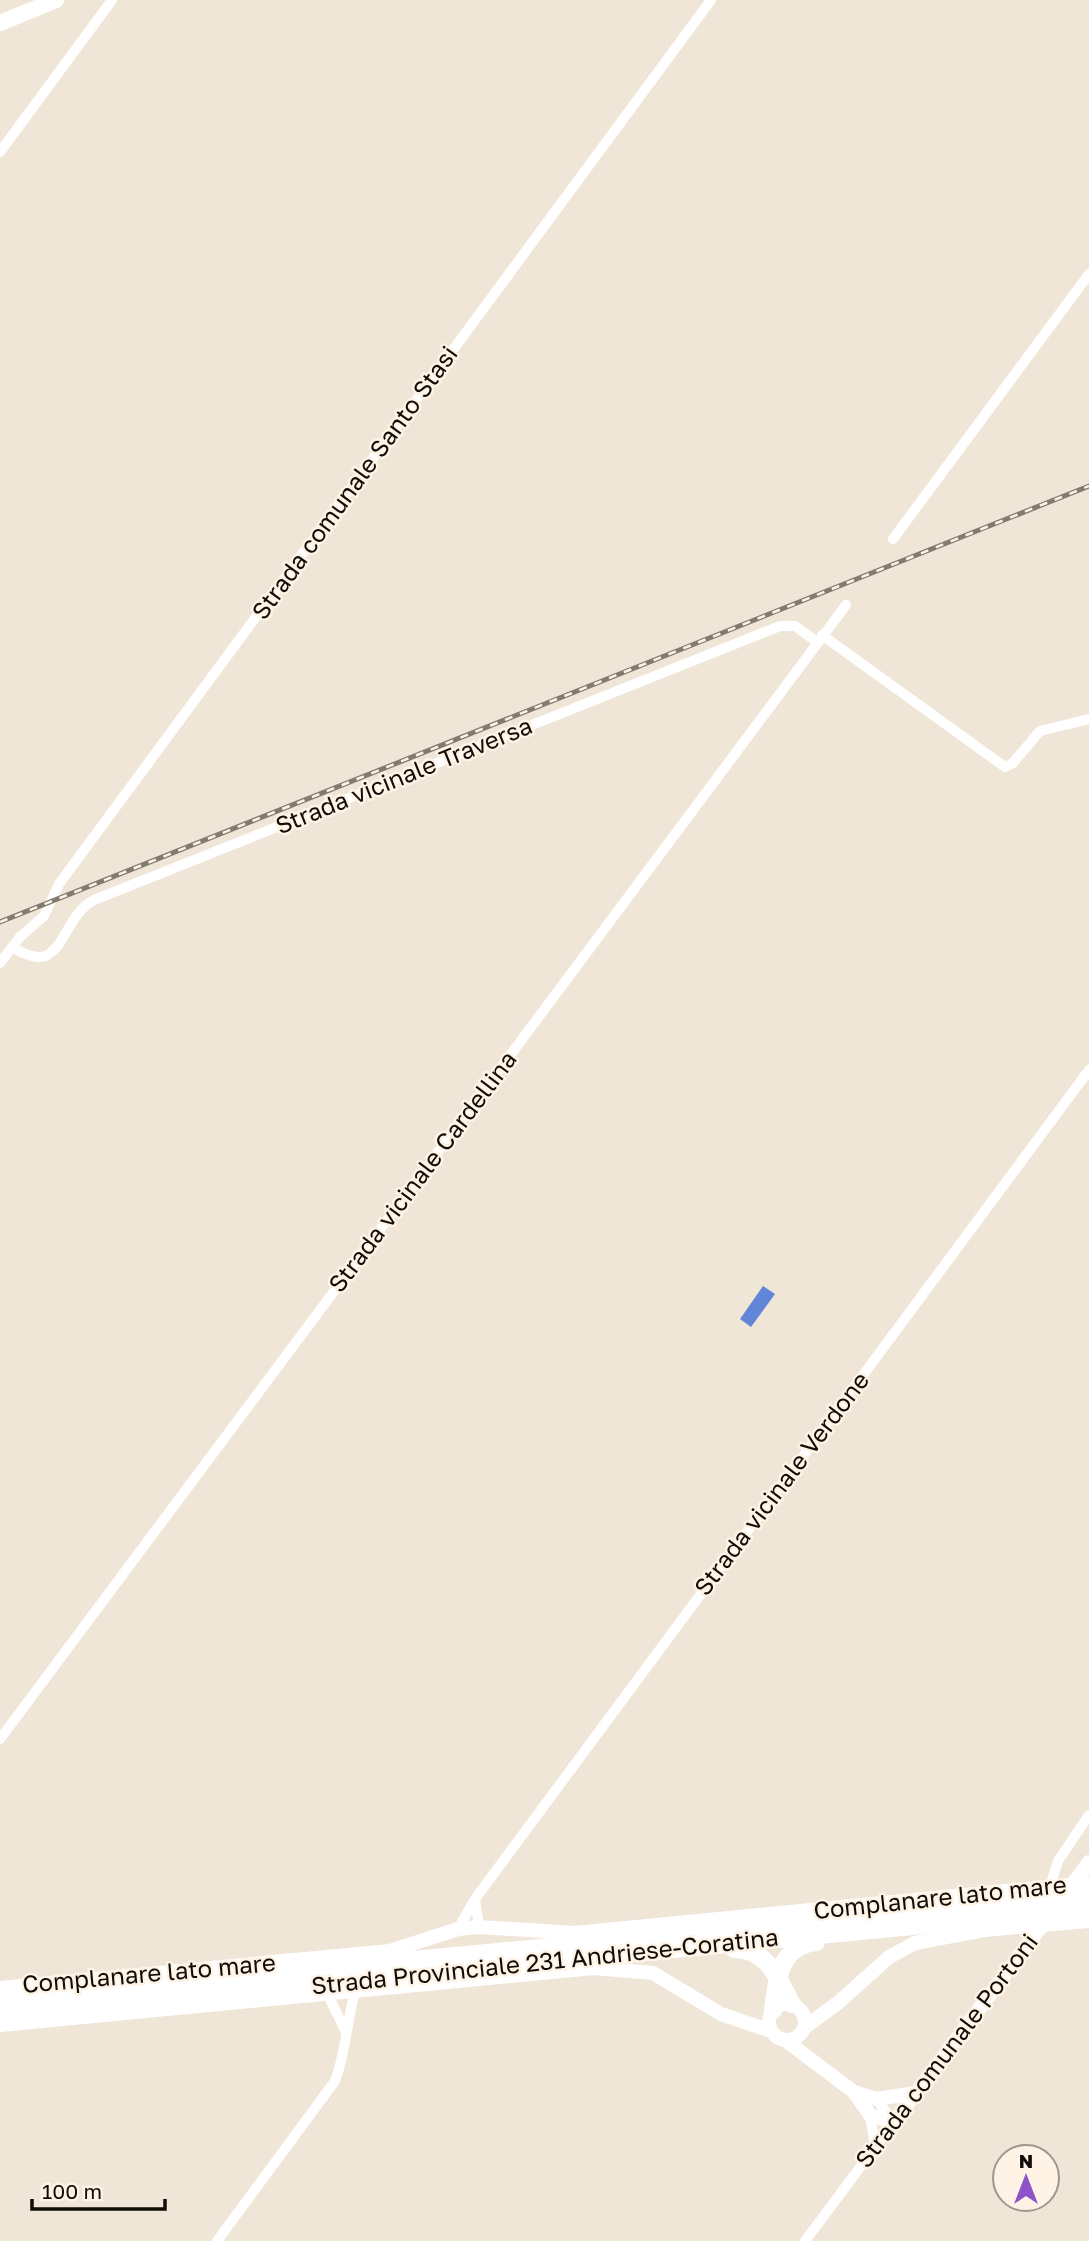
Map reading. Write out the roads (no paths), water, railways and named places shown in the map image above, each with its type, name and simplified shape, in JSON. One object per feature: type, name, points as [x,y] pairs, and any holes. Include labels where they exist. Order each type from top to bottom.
[{"type":"highway","name":"Strada Provinciale 231 Andriese-Coratina","points":[[0,1999],[1089,1896]]},
{"type":"highway","name":"Strada Provinciale 231 Andriese-Coratina","points":[[0,2014],[1089,1909]]},
{"type":"highway","points":[[772,2012],[777,1978],[784,1958],[800,1945],[898,1927]]},
{"type":"highway","points":[[644,1952],[750,1950],[766,1959],[796,2006]]},
{"type":"main road","points":[[0,23],[56,0]]},
{"type":"street","points":[[0,152],[111,0]]},
{"type":"street","name":"Strada comunale Santo Stasi","points":[[0,963],[12,947],[44,916],[59,884],[711,0]]},
{"type":"street","points":[[893,538],[1089,274]]},
{"type":"street","name":"Strada vicinale Cardellina","points":[[0,1739],[846,605]]},
{"type":"street","name":"Strada vicinale Traversa","points":[[12,947],[29,958],[45,957],[59,944],[80,909],[94,900],[780,626],[795,626],[819,638],[1005,767],[1013,763],[1040,731],[1089,719]]},
{"type":"street","name":"Strada vicinale Verdone","points":[[458,1929],[475,1899],[1089,1070]]},
{"type":"street","points":[[1050,1886],[1058,1861],[1089,1815]]},
{"type":"street","name":"Strada comunale Portoni","points":[[805,2241],[1088,1863]]},
{"type":"street","name":"Complanare lato mare","points":[[0,1988],[390,1951],[458,1929],[479,1927],[575,1933],[1089,1883]]},
{"type":"street","points":[[475,1899],[479,1927]]},
{"type":"street","points":[[785,2040],[793,2039],[889,1957],[915,1943],[984,1930],[1089,1920]]},
{"type":"street","points":[[0,2025],[594,1968],[633,1969],[662,1977],[721,2014],[771,2031],[785,2040],[854,2092],[870,2115],[875,2146]]},
{"type":"street","points":[[217,2241],[335,2081],[343,2059],[345,2030],[355,1991]]},
{"type":"street","points":[[327,1993],[345,2030]]},
{"type":"street","points":[[743,2020],[772,2012],[782,2004],[826,2010]]},
{"type":"street","points":[[796,2006],[805,2017],[804,2029],[814,2062]]},
{"type":"street","points":[[771,2031],[772,2012]]},
{"type":"street","points":[[854,2092],[876,2099],[916,2093]]},
{"type":"street","points":[[876,2099],[894,2122]]},
{"type":"street","points":[[870,2115],[894,2122]]},
{"type":"water","points":[[763,1286],[775,1294],[751,1327],[740,1319]]},
{"type":"railway","points":[[0,922],[1089,486]]}]
